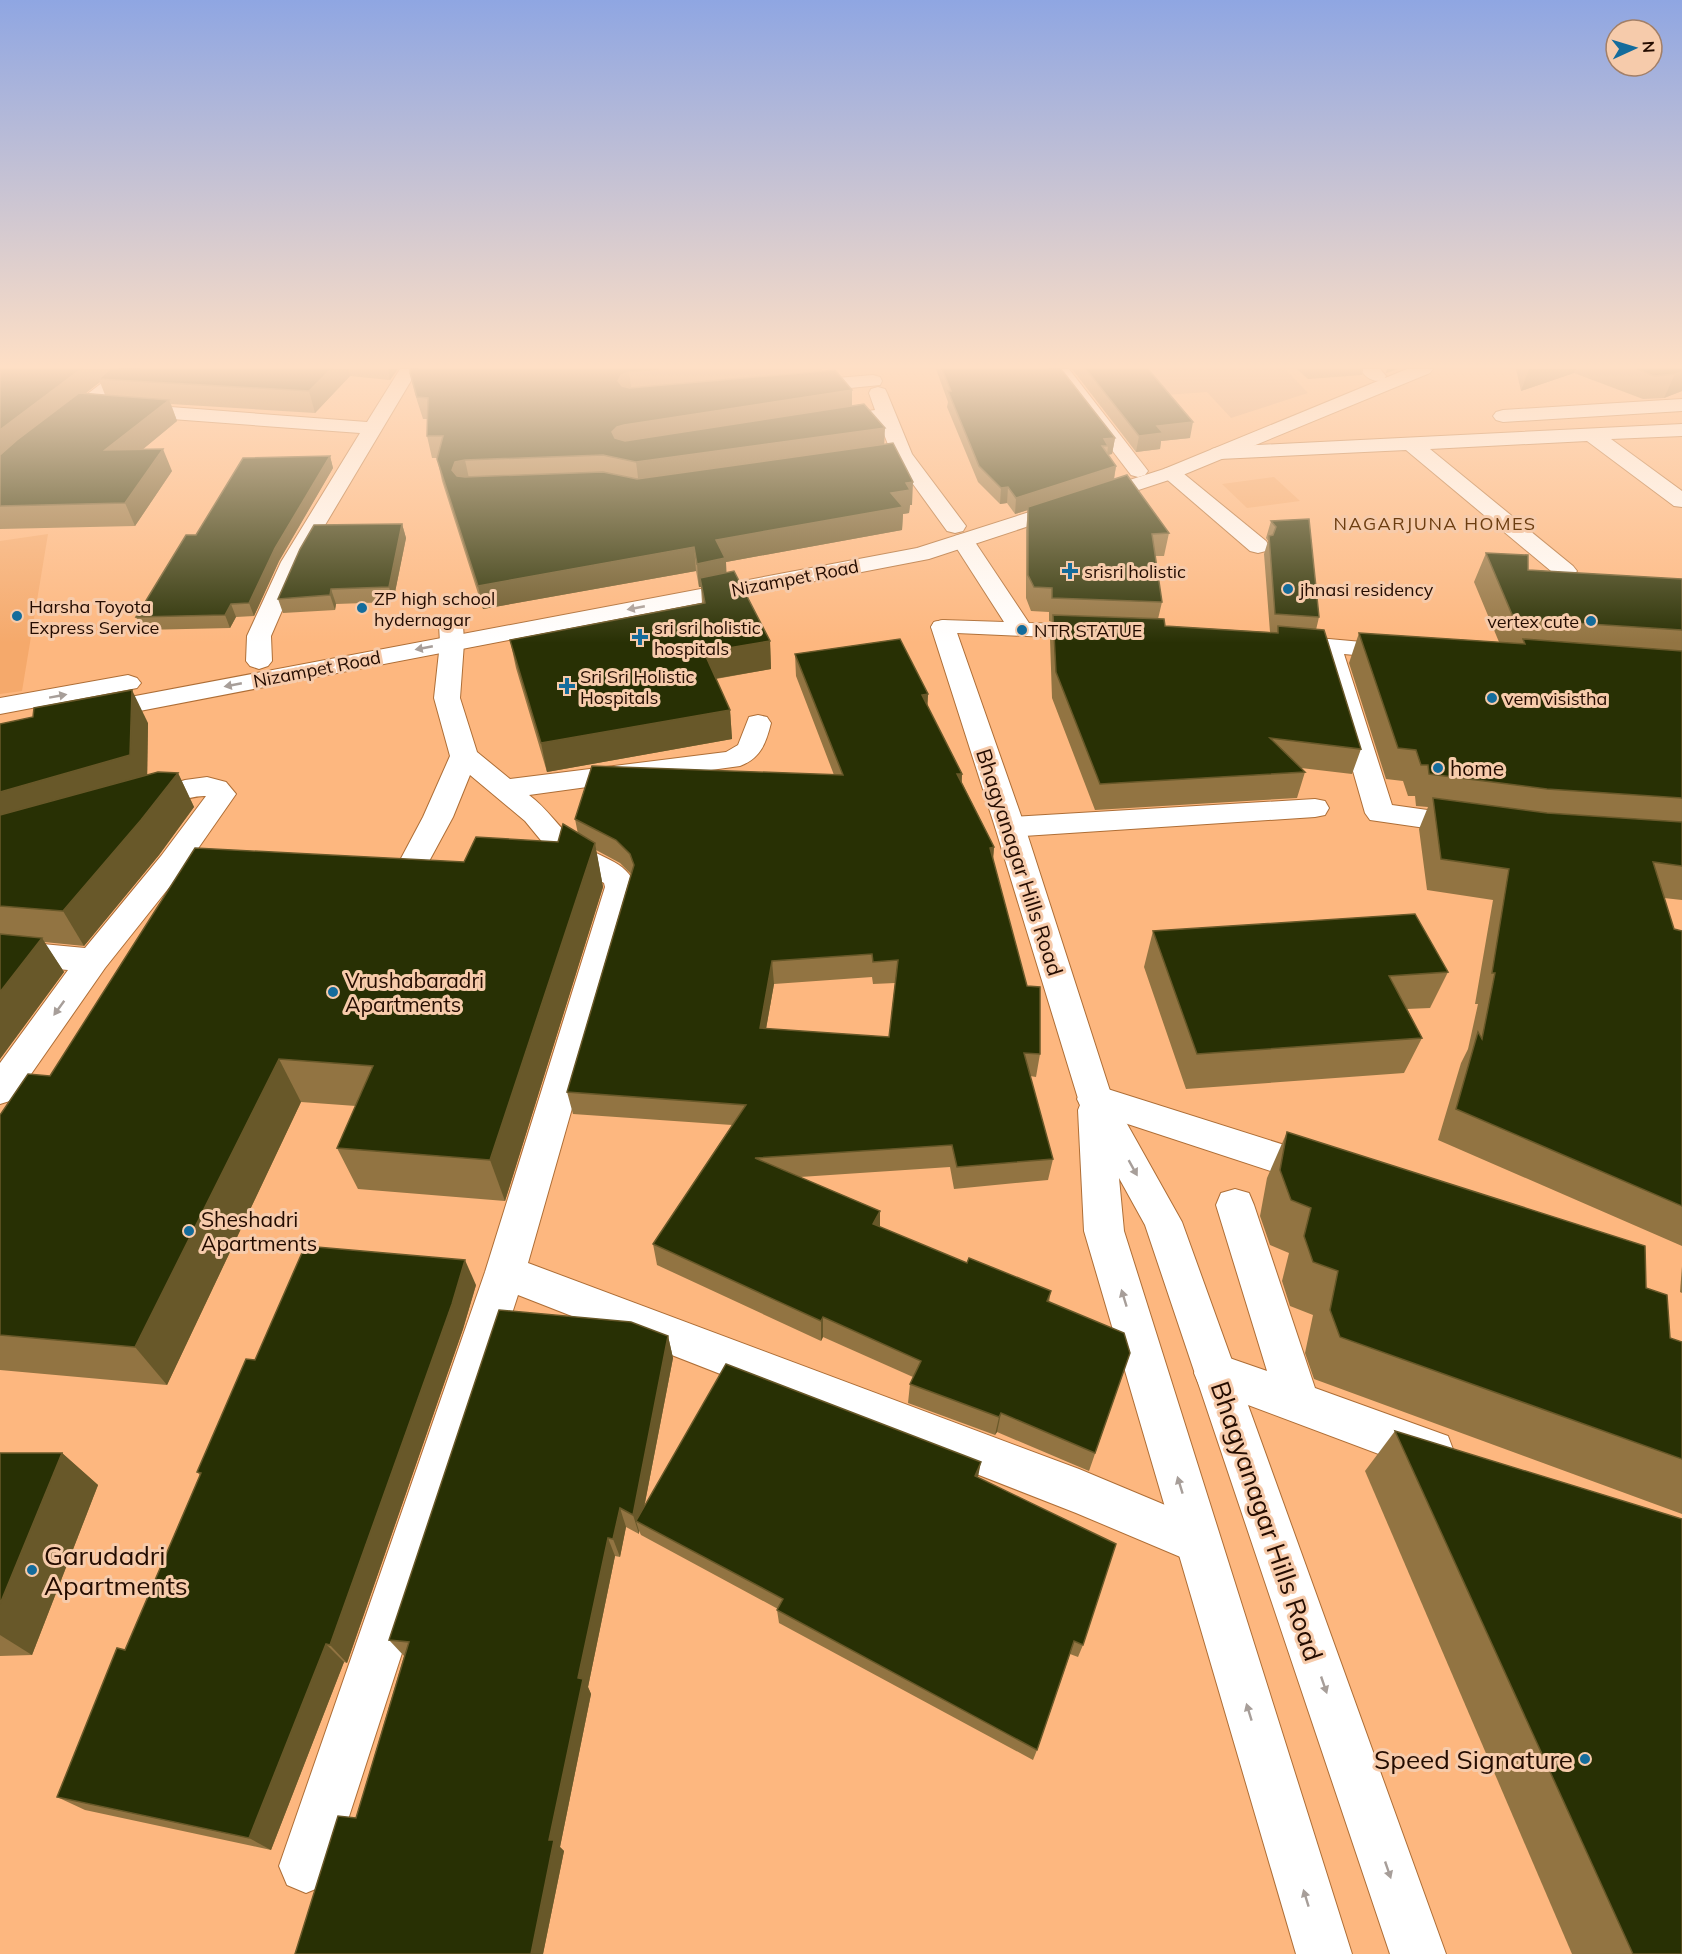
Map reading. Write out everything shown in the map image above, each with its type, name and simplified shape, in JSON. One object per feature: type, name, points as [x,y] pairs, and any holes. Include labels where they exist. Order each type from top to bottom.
[{"type":"street","points":[[0,474],[15,460]]},
{"type":"street","points":[[259,661],[259,636],[292,562],[354,460]]},
{"type":"street","points":[[906,460],[959,533],[1022,630],[1116,633]]},
{"type":"street","points":[[1130,460],[1138,471]]},
{"type":"street","name":"Nizampet Road","points":[[0,706],[259,661],[452,634],[921,554],[959,533],[1042,506],[1166,460]]},
{"type":"street","name":"Nizampet Road","points":[[959,533],[1172,473],[1202,460]]},
{"type":"street","points":[[1431,460],[1565,571]]},
{"type":"street","points":[[1626,460],[1682,501]]},
{"type":"street","points":[[1172,473],[1258,546]]},
{"type":"street","name":"Bhagyanagar Hills Road","points":[[1022,630],[943,627],[1010,827],[1095,1099],[1163,1222],[1418,1954]]},
{"type":"street","points":[[306,1866],[505,1272],[620,887],[618,878],[564,848],[535,814],[464,756],[447,698],[452,634]]},
{"type":"street","name":"Nizampet Road","points":[[23,725],[452,634]]},
{"type":"street","points":[[1258,640],[1424,653]]},
{"type":"street","points":[[1329,645],[1380,813],[1496,828]]},
{"type":"street","points":[[504,789],[730,760],[751,748],[758,723]]},
{"type":"street","points":[[345,875],[392,876],[409,871],[438,817],[464,756]]},
{"type":"street","points":[[0,1090],[93,960],[171,863],[222,794],[218,788],[204,784],[114,811]]},
{"type":"street","points":[[1010,827],[1315,808]]},
{"type":"street","points":[[0,952],[93,960]]},
{"type":"street","points":[[1095,1099],[1355,1182]]},
{"type":"street","name":"Bhagyanagar Hills Road","points":[[1095,1099],[1104,1231],[1324,1954]]},
{"type":"street","points":[[1235,1205],[1298,1403]]},
{"type":"street","points":[[505,1272],[1068,1488],[1197,1541]]},
{"type":"street","points":[[1215,1373],[1464,1463]]},
{"type":"shaded area","points":[[1274,477],[1300,501],[1247,508],[1222,484]]},
{"type":"shaded area","name":"Harsha Toyota Express Service","points":[[48,534],[22,691],[0,694],[0,541]]},
{"type":"building","points":[[0,460],[155,460],[125,503],[0,506]]},
{"type":"building","points":[[242,460],[327,460],[275,548],[249,603],[231,604],[225,615],[136,617],[186,535],[196,535]]},
{"type":"building","points":[[437,460],[464,460],[455,462],[452,470],[457,476],[465,477],[603,472],[637,479],[771,460],[902,460],[913,482],[906,483],[910,490],[891,493],[903,507],[716,540],[725,558],[697,564],[694,547],[478,586]]},
{"type":"building","points":[[977,460],[1112,460],[1116,466],[1016,498],[1008,487],[1001,488],[979,466]]},
{"type":"building","points":[[1127,475],[1169,533],[1152,534],[1162,602],[1052,598],[1052,588],[1034,587],[1028,575],[1028,507]]},
{"type":"building","points":[[1309,519],[1319,617],[1275,614],[1269,536],[1273,535],[1276,527],[1271,521]]},
{"type":"building","points":[[402,524],[389,587],[331,589],[330,595],[278,599],[300,549],[314,525]]},
{"type":"building","points":[[1486,553],[1528,555],[1528,570],[1682,579],[1682,630],[1514,619]]},
{"type":"building","points":[[734,571],[770,641],[704,652],[730,710],[541,743],[510,640],[705,603],[700,578]]},
{"type":"building","points":[[1053,615],[1164,619],[1165,626],[1278,633],[1278,626],[1324,630],[1361,749],[1270,738],[1305,772],[1100,784],[1056,672]]},
{"type":"building","points":[[1359,633],[1525,644],[1523,639],[1682,651],[1682,798],[1547,789],[1429,774],[1428,765],[1421,765],[1416,750],[1398,748]]},
{"type":"building","points":[[900,639],[928,694],[922,695],[962,774],[957,774],[994,847],[990,848],[1027,986],[1040,987],[1040,1054],[1024,1053],[1053,1159],[957,1167],[952,1145],[755,1158],[880,1211],[873,1224],[967,1263],[969,1258],[1051,1291],[1047,1301],[1124,1333],[1130,1353],[1095,1453],[1001,1413],[999,1417],[910,1384],[921,1361],[823,1317],[821,1321],[653,1244],[746,1105],[567,1092],[634,865],[630,854],[616,840],[575,819],[592,766],[843,775],[795,654]],"holes":[[[872,954],[873,962],[898,960],[889,1037],[760,1028],[772,961]]]},
{"type":"building","points":[[132,690],[130,755],[0,792],[0,724],[33,717],[34,708]]},
{"type":"building","points":[[158,772],[178,773],[63,911],[0,906],[0,815]]},
{"type":"building","points":[[1433,798],[1547,813],[1682,822],[1682,866],[1653,862],[1674,929],[1682,931],[1682,1206],[1456,1109],[1478,1032],[1482,1039],[1495,973],[1492,973],[1509,869],[1441,859]]},
{"type":"building","points":[[563,824],[595,843],[490,1160],[337,1148],[373,1066],[279,1059],[135,1347],[0,1335],[0,1115],[28,1074],[50,1076],[195,848],[464,862],[476,837],[558,842]]},
{"type":"building","points":[[1415,914],[1448,972],[1389,976],[1422,1038],[1197,1054],[1153,931]]},
{"type":"building","points":[[0,934],[42,938],[0,992]]},
{"type":"building","points":[[1287,1132],[1645,1246],[1646,1288],[1667,1295],[1670,1338],[1682,1342],[1682,1459],[1340,1337],[1330,1310],[1338,1271],[1313,1262],[1304,1236],[1311,1208],[1291,1200],[1280,1170]]},
{"type":"building","points":[[305,1246],[465,1260],[452,1304],[330,1645],[326,1644],[249,1838],[57,1797],[117,1648],[125,1650],[201,1473],[197,1472],[246,1359],[255,1360]]},
{"type":"building","points":[[499,1310],[631,1322],[668,1336],[633,1515],[620,1508],[613,1539],[608,1538],[578,1678],[583,1679],[549,1840],[554,1840],[531,1954],[295,1954],[338,1816],[356,1818],[409,1642],[389,1640]]},
{"type":"building","points":[[726,1364],[981,1462],[975,1476],[1116,1544],[1083,1645],[1074,1641],[1037,1750],[777,1610],[783,1599],[636,1521]]},
{"type":"building","name":"Speed Signature","points":[[1395,1431],[1682,1519],[1682,1954],[1633,1954]]},
{"type":"building","points":[[0,1453],[62,1453],[0,1604]]},
{"type":"place","name":"srisri holistic","points":[[1070,571]]},
{"type":"place","name":"jhnasi residency","points":[[1288,589]]},
{"type":"place","name":"ZP high school hydernagar","points":[[362,608]]},
{"type":"place","name":"Harsha Toyota Express Service","points":[[17,616]]},
{"type":"place","name":"vertex cute","points":[[1591,621]]},
{"type":"place","name":"NTR STATUE","points":[[1022,630]]},
{"type":"place","name":"sri sri holistic hospitals","points":[[640,637]]},
{"type":"place","name":"Sri Sri Holistic Hospitals","points":[[567,686]]},
{"type":"place","name":"vem visistha","points":[[1492,698]]},
{"type":"place","name":"home","points":[[1438,768]]},
{"type":"place","name":"Vrushabaradri Apartments","points":[[333,992]]},
{"type":"place","name":"Sheshadri Apartments","points":[[189,1231]]},
{"type":"place","name":"Garudadri Apartments","points":[[32,1570]]},
{"type":"place","name":"Speed Signature","points":[[1585,1759]]},
{"type":"district","name":"NAGARJUNA HOMES","points":[[1435,523]]}]
